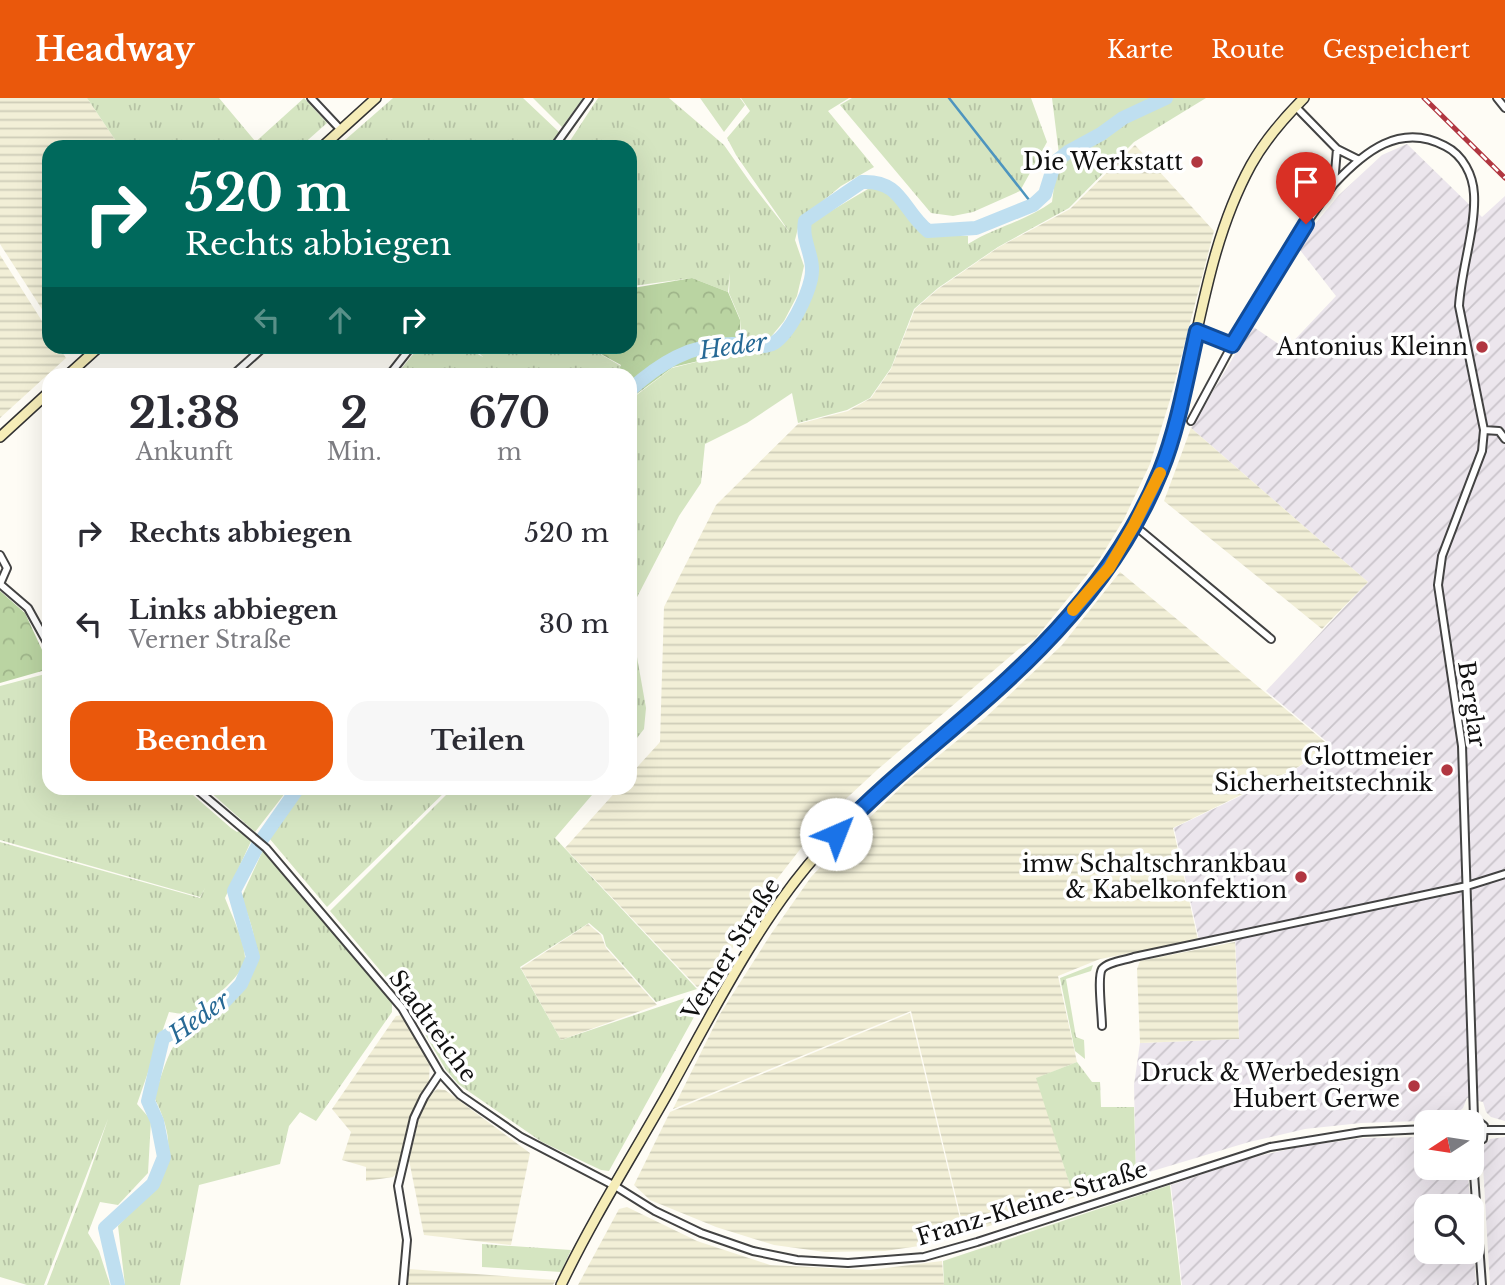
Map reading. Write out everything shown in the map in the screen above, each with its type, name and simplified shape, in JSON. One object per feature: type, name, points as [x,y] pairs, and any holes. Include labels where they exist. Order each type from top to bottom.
[{"type":"main road","points":[[330,140],[376,98]]},
{"type":"main road","name":"Verner Straße","points":[[561,1285],[724,992],[784,896],[821,850],[869,800],[1040,648],[1109,568],[1162,469],[1224,229],[1236,197],[1269,138],[1304,98]]},
{"type":"main road","points":[[76,368],[91,354]]},
{"type":"main road","points":[[0,437],[42,398]]},
{"type":"street","points":[[311,98],[341,130]]},
{"type":"street","points":[[559,140],[589,98]]},
{"type":"street","points":[[1497,99],[1505,108]]},
{"type":"street","points":[[1296,107],[1337,149],[1357,159]]},
{"type":"street","points":[[1191,421],[1232,345],[1306,224],[1334,184],[1357,159],[1381,145],[1404,137],[1423,137],[1452,150],[1469,172],[1474,196],[1459,306],[1484,430],[1499,431],[1505,439]]},
{"type":"street","points":[[1334,184],[1337,149]]},
{"type":"street","points":[[1197,331],[1232,345]]},
{"type":"street","points":[[241,368],[256,354]]},
{"type":"street","points":[[395,368],[406,354]]},
{"type":"street","name":"Berglar","points":[[1474,1110],[1460,721],[1438,585],[1442,556],[1482,451],[1484,430]]},
{"type":"street","points":[[1134,525],[1271,639]]},
{"type":"street","points":[[0,555],[7,568],[0,584],[28,608],[42,633]]},
{"type":"street","name":"Stadtteiche","points":[[203,795],[266,848],[402,1008],[440,1073],[460,1095],[521,1138],[615,1186]]},
{"type":"street","points":[[1102,1026],[1100,979],[1105,966],[1133,957],[1467,886],[1505,874]]},
{"type":"street","points":[[403,1285],[407,1240],[398,1186],[414,1118],[440,1073]]},
{"type":"street","name":"Franz-Kleine-Straße","points":[[615,1186],[655,1211],[735,1246],[797,1260],[874,1263],[924,1257],[958,1248],[1270,1147],[1362,1132],[1414,1130]]},
{"type":"street","points":[[1484,1134],[1485,1130],[1505,1130]]},
{"type":"street","points":[[1474,1180],[1482,1285]]},
{"type":"shaded area","points":[[0,98],[87,98],[115,140],[42,140],[42,309],[0,244]]},
{"type":"shaded area","points":[[1407,144],[1482,217],[1505,196],[1505,1121],[1491,1117],[1483,1102],[1467,1098],[1461,1110],[1414,1110],[1414,1121],[1305,1129],[1249,1142],[1136,1176],[1134,1085],[1140,1043],[1239,1039],[1235,931],[1199,940],[1174,828],[1294,770],[1332,746],[1266,691],[1368,582],[1191,428],[1252,326],[1286,349],[1336,296],[1300,250],[1315,224],[1339,195],[1382,155]]},
{"type":"shaded area","points":[[1135,145],[1214,231],[1170,400],[1150,464],[1124,519],[1099,560],[1035,639],[1019,649],[877,770],[822,821],[774,883],[712,980],[697,987],[565,848],[613,795],[637,795],[637,767],[660,742],[664,607],[716,505],[798,424],[848,411],[871,398],[891,369],[915,309],[938,289],[999,247],[1070,209]]},
{"type":"shaded area","points":[[0,255],[42,321],[42,354],[63,354],[66,358],[55,368],[42,368],[42,380],[0,418]]},
{"type":"shaded area","points":[[1191,428],[1368,582],[1322,629],[1164,501]]},
{"type":"shaded area","points":[[1120,572],[1330,746],[1298,767],[1173,828],[1198,940],[1100,959],[1058,976],[1077,1062],[1037,1078],[1074,1198],[965,1234],[911,1011],[673,1109],[720,1014],[811,877],[910,779],[986,717],[1062,645]]},
{"type":"shaded area","points":[[588,924],[601,935],[606,948],[657,1005],[561,1040],[521,968]]},
{"type":"shaded area","points":[[1235,942],[1239,1039],[1140,1043],[1137,969],[1140,961]]},
{"type":"shaded area","points":[[910,1013],[964,1235],[926,1245],[885,1251],[825,1252],[774,1245],[716,1227],[650,1200],[634,1185],[670,1112]]},
{"type":"shaded area","points":[[402,1015],[430,1063],[429,1081],[411,1117],[399,1170],[393,1177],[366,1181],[366,1167],[342,1160],[351,1132],[332,1109],[396,1016]]},
{"type":"shaded area","points":[[437,1089],[445,1090],[530,1153],[511,1245],[424,1235],[409,1160],[419,1118],[427,1098]]},
{"type":"shaded area","points":[[1414,1137],[1414,1180],[1468,1180],[1470,1194],[1414,1194],[1414,1264],[1475,1264],[1476,1285],[1182,1285],[1171,1185],[1250,1158],[1303,1146],[1364,1138]]},
{"type":"shaded area","points":[[1505,1137],[1505,1285],[1490,1285],[1484,1180],[1484,1146],[1490,1139]]},
{"type":"shaded area","points":[[627,1207],[697,1241],[770,1265],[870,1270],[942,1261],[944,1285],[578,1285],[619,1209]]},
{"type":"shaded area","points":[[409,1269],[556,1280],[553,1285],[407,1285]]},
{"type":"green space","points":[[87,98],[219,98],[254,140],[115,140]]},
{"type":"green space","points":[[304,98],[327,123],[308,140],[258,140]]},
{"type":"green space","points":[[393,98],[523,98],[559,132],[553,140],[345,140]]},
{"type":"green space","points":[[533,98],[583,98],[562,127]]},
{"type":"green space","points":[[598,98],[669,98],[724,145],[790,233],[727,138],[750,111],[741,98],[849,98],[828,111],[874,167],[841,186],[800,220],[795,240],[804,266],[797,296],[784,321],[770,338],[761,340],[741,335],[740,319],[729,293],[730,273],[728,292],[692,278],[637,285],[637,140],[571,140]]},
{"type":"green space","points":[[700,98],[740,98],[745,105],[724,132]]},
{"type":"green space","points":[[852,98],[1031,98],[1047,142],[1020,191],[973,212],[953,216],[931,213],[840,105]]},
{"type":"green space","points":[[1052,98],[1163,98],[1123,113],[1098,132],[1059,154]]},
{"type":"green space","points":[[1170,98],[1206,98],[1134,142],[1069,208],[998,247],[938,288],[914,309],[891,368],[870,398],[847,410],[798,423],[792,393],[747,423],[705,444],[701,483],[679,516],[637,597],[637,395],[672,368],[724,355],[729,348],[751,351],[773,349],[790,335],[804,312],[816,275],[816,257],[806,234],[809,224],[873,186],[887,192],[926,235],[968,236],[968,244],[1052,202],[1055,179],[1061,165],[1071,155],[1103,138],[1125,121],[1167,103]]},
{"type":"green space","points":[[692,278],[728,292],[740,320],[740,335],[760,342],[760,350],[729,348],[724,355],[673,367],[637,394],[637,368],[620,368],[621,365],[601,354],[637,354],[637,287]]},
{"type":"green space","points":[[413,354],[478,354],[483,357],[480,354],[600,354],[621,366],[620,368],[402,368]]},
{"type":"green space","points":[[0,591],[25,613],[42,650],[42,671],[0,683]]},
{"type":"green space","points":[[637,657],[646,708],[644,729],[637,738]]},
{"type":"green space","points":[[42,675],[42,795],[193,795],[231,828],[237,832],[241,830],[252,839],[225,898],[245,953],[243,967],[214,998],[197,1009],[180,1014],[169,1012],[137,1104],[151,1120],[148,1173],[118,1205],[100,1202],[88,1233],[99,1251],[110,1285],[47,1285],[108,1119],[44,1285],[27,1285],[0,1277],[0,842],[200,898],[205,888],[200,897],[0,840],[0,686]]},
{"type":"green space","points":[[214,795],[284,795],[255,832]]},
{"type":"green space","points":[[298,795],[442,795],[327,907],[269,838]]},
{"type":"green space","points":[[446,795],[592,795],[555,838],[697,989],[656,1002],[606,946],[603,935],[589,923],[520,967],[561,1040],[703,992],[705,997],[609,1171],[601,1170],[542,1142],[458,1084],[446,1070],[405,1000],[330,911]]},
{"type":"green space","points":[[263,850],[392,1002],[392,1012],[316,1121],[300,1112],[289,1126],[280,1164],[199,1185],[180,1285],[125,1285],[118,1226],[156,1182],[168,1154],[168,1137],[154,1097],[173,1047],[221,1010],[246,984],[255,955],[250,920],[241,898]]},
{"type":"green space","points":[[1093,965],[1091,971],[1066,979],[1076,1037],[1084,1040],[1085,1059],[1075,1051],[1060,978]]},
{"type":"green space","points":[[1077,1062],[1092,1082],[1100,1082],[1101,1107],[1134,1107],[1136,1176],[1074,1198],[1036,1078]]},
{"type":"green space","points":[[1170,1185],[1181,1285],[944,1285],[943,1261]]},
{"type":"green space","points":[[482,1244],[571,1250],[561,1272],[482,1267]]},
{"type":"waterway","points":[[949,98],[1033,205]]},
{"type":"waterway","name":"Heder","points":[[637,384],[664,364],[689,352],[716,345],[764,346],[780,338],[797,314],[811,279],[812,264],[805,236],[805,221],[862,182],[886,186],[894,191],[928,231],[976,228],[1033,205],[1045,194],[1055,162],[1123,118],[1166,98]]},
{"type":"waterway","name":"Heder","points":[[118,1285],[105,1228],[153,1184],[164,1157],[157,1121],[148,1101],[163,1038],[225,1001],[241,984],[253,957],[234,891],[258,845],[293,795]]},
{"type":"railway","points":[[1424,98],[1505,178]]},
{"type":"slow traffic","points":[[1073,610],[1109,568],[1160,473]]},
{"type":"place","name":"Die Werkstatt","points":[[1197,162]]},
{"type":"place","name":"Antonius Kleinn","points":[[1482,347]]},
{"type":"place","name":"Glottmeier Sicherheitstechnik","points":[[1447,770]]},
{"type":"place","name":"imw Schaltschrankbau & Kabelkonfektion","points":[[1301,877]]},
{"type":"place","name":"Druck & Werbedesign Hubert Gerwe","points":[[1414,1086]]},
{"type":"route","points":[[836,834],[869,800],[1040,648],[1109,568],[1162,469],[1197,331],[1232,345],[1306,224]]}]
